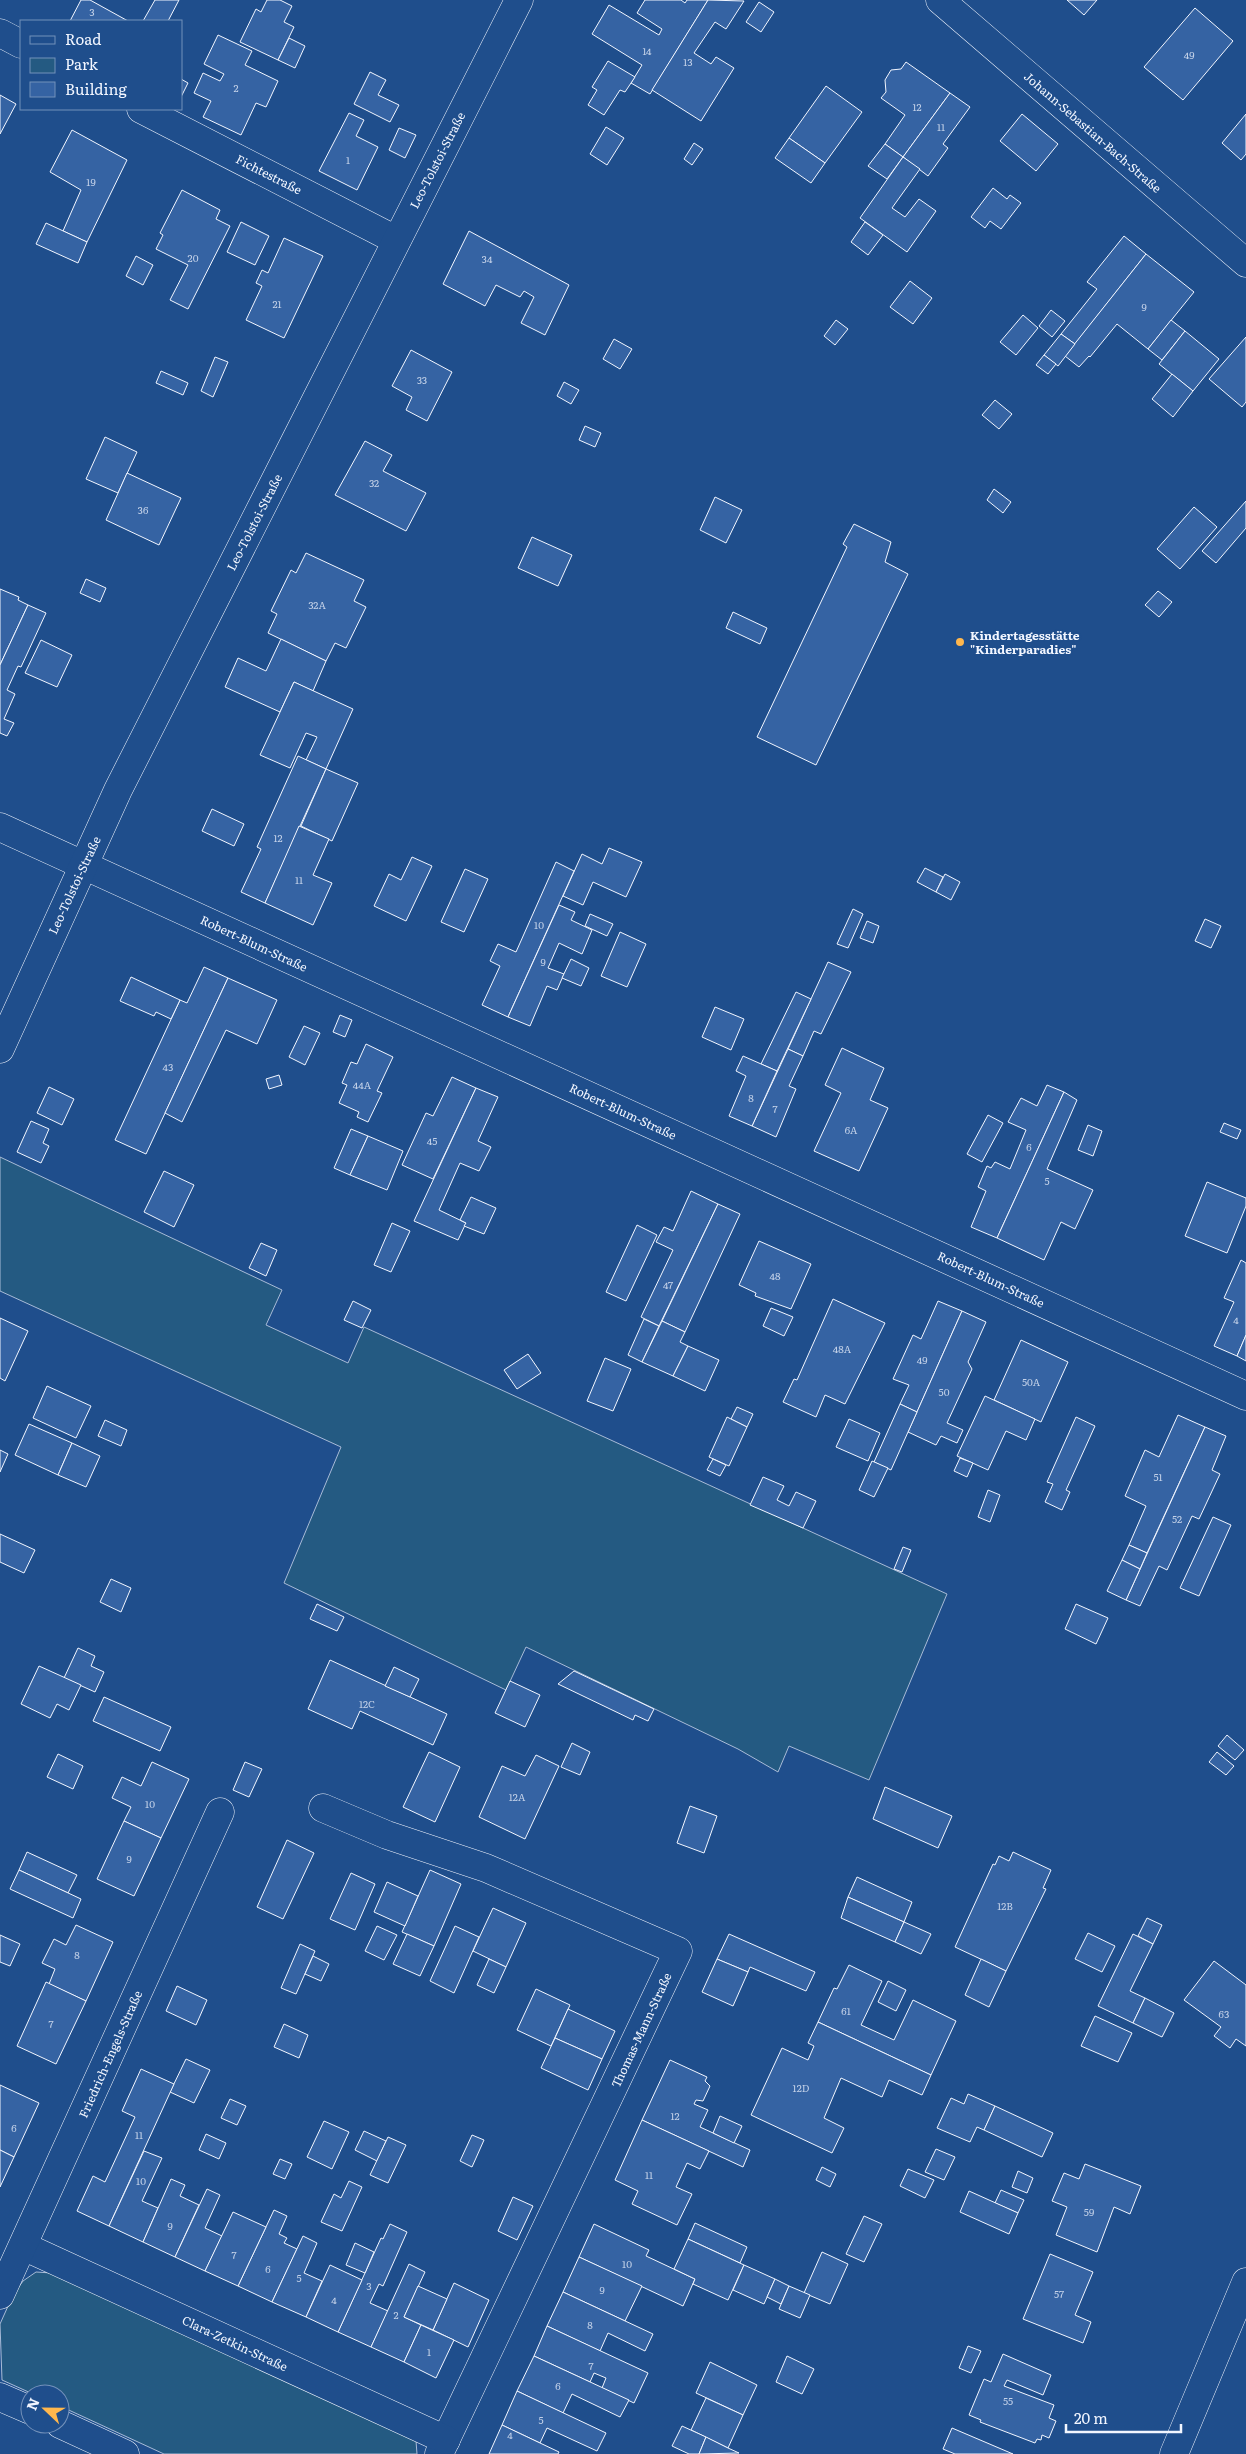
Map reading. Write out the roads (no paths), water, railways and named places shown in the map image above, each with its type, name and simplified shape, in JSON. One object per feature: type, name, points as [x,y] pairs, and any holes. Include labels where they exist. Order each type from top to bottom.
[{"type":"street","name":"Leo-Tolstoi-Straße","points":[[0,1049],[122,782],[519,0]]},
{"type":"street","name":"Johann-Sebastian-Bach-Straße","points":[[940,0],[1246,263]]},
{"type":"street","points":[[0,32],[20,43]]},
{"type":"street","name":"Fichtestraße","points":[[143,110],[396,240]]},
{"type":"street","name":"Robert-Blum-Straße","points":[[0,827],[1246,1396]]},
{"type":"street","name":"Thomas-Mann-Straße","points":[[323,1808],[387,1835],[486,1868],[678,1951],[443,2447]]},
{"type":"street","name":"Friedrich-Engels-Straße","points":[[0,2295],[220,1812]]},
{"type":"street","name":"Clara-Zetkin-Straße","points":[[23,2246],[443,2447]]},
{"type":"street","points":[[1174,2454],[1246,2282]]},
{"type":"street","points":[[0,2397],[20,2406]]},
{"type":"street","points":[[70,2429],[126,2454]]},
{"type":"place","name":"Kindertagesstätte \"Kinderparadies\"","points":[[960,642]]}]
